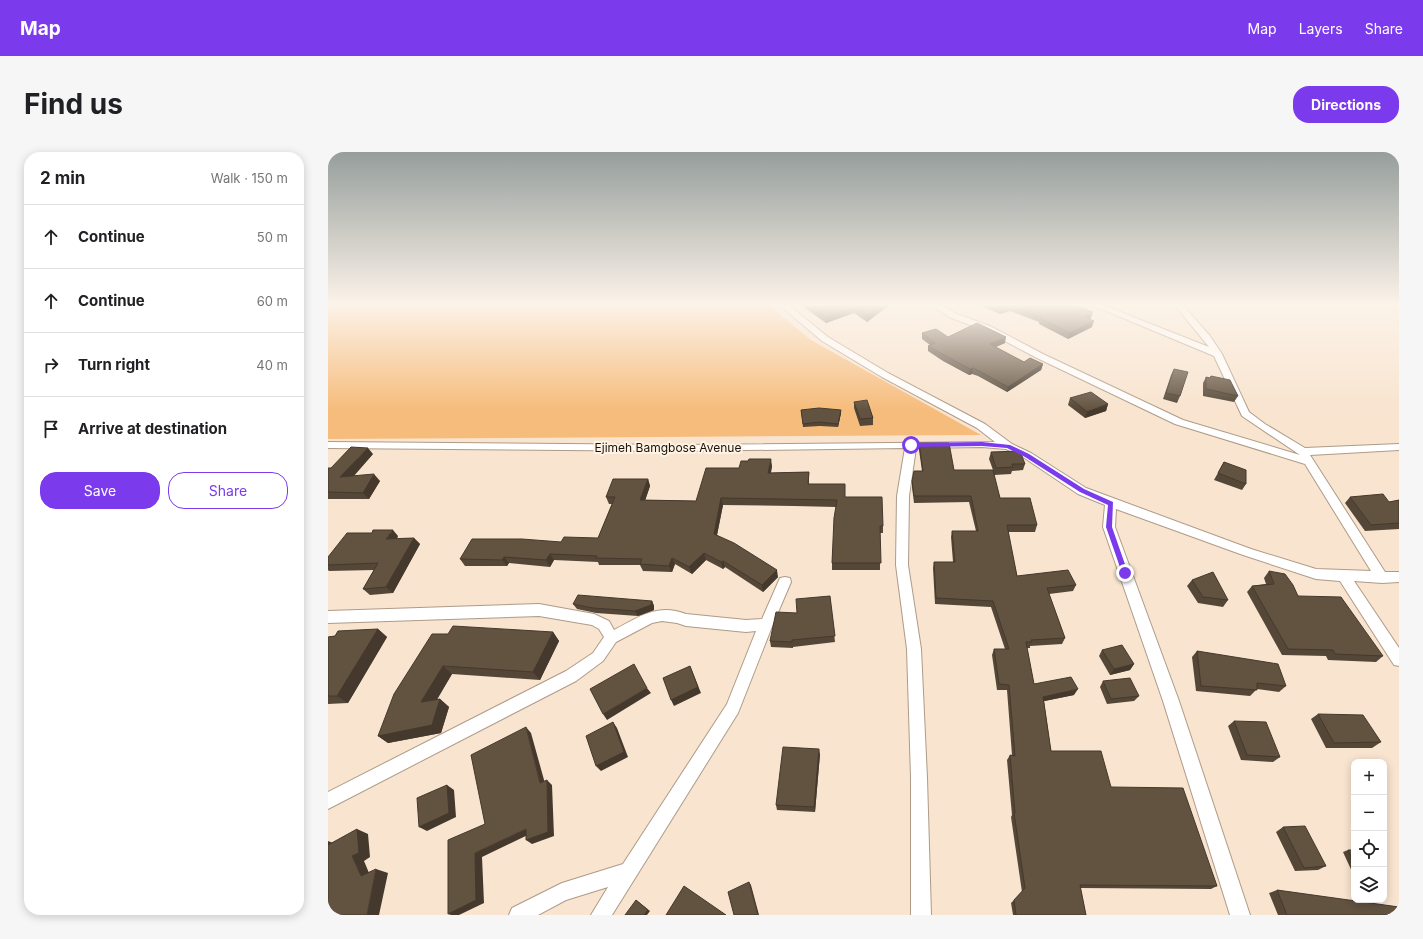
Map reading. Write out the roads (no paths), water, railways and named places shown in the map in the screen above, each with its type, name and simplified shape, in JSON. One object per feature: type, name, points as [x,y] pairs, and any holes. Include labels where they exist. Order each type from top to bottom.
[{"type":"street","points":[[825,339],[885,374],[981,426],[1008,446],[1027,455],[1082,491],[1247,552],[1316,574],[1382,578],[1399,577]]},
{"type":"street","points":[[1007,339],[1040,356],[1179,422],[1310,462]]},
{"type":"street","points":[[1180,339],[1218,354]]},
{"type":"street","points":[[1207,339],[1218,354],[1245,414],[1261,426],[1304,452],[1382,578]]},
{"type":"street","name":"Ejimeh Bamgbose Avenue","points":[[328,445],[678,448],[982,444],[1008,446]]},
{"type":"street","points":[[911,445],[903,496],[902,565],[914,649],[919,778],[921,915]]},
{"type":"street","points":[[1304,452],[1376,447],[1399,447]]},
{"type":"street","points":[[1111,503],[1109,527],[1171,701],[1240,915]]},
{"type":"street","points":[[1344,576],[1399,660]]},
{"type":"street","points":[[601,915],[733,708],[766,624],[785,582]]},
{"type":"street","points":[[328,617],[539,610],[594,620],[604,625],[611,638]]},
{"type":"street","points":[[328,801],[571,676],[598,657],[611,638],[648,618],[662,615],[678,617],[686,620],[746,626],[766,624]]},
{"type":"street","points":[[519,915],[562,892],[630,871]]}]
